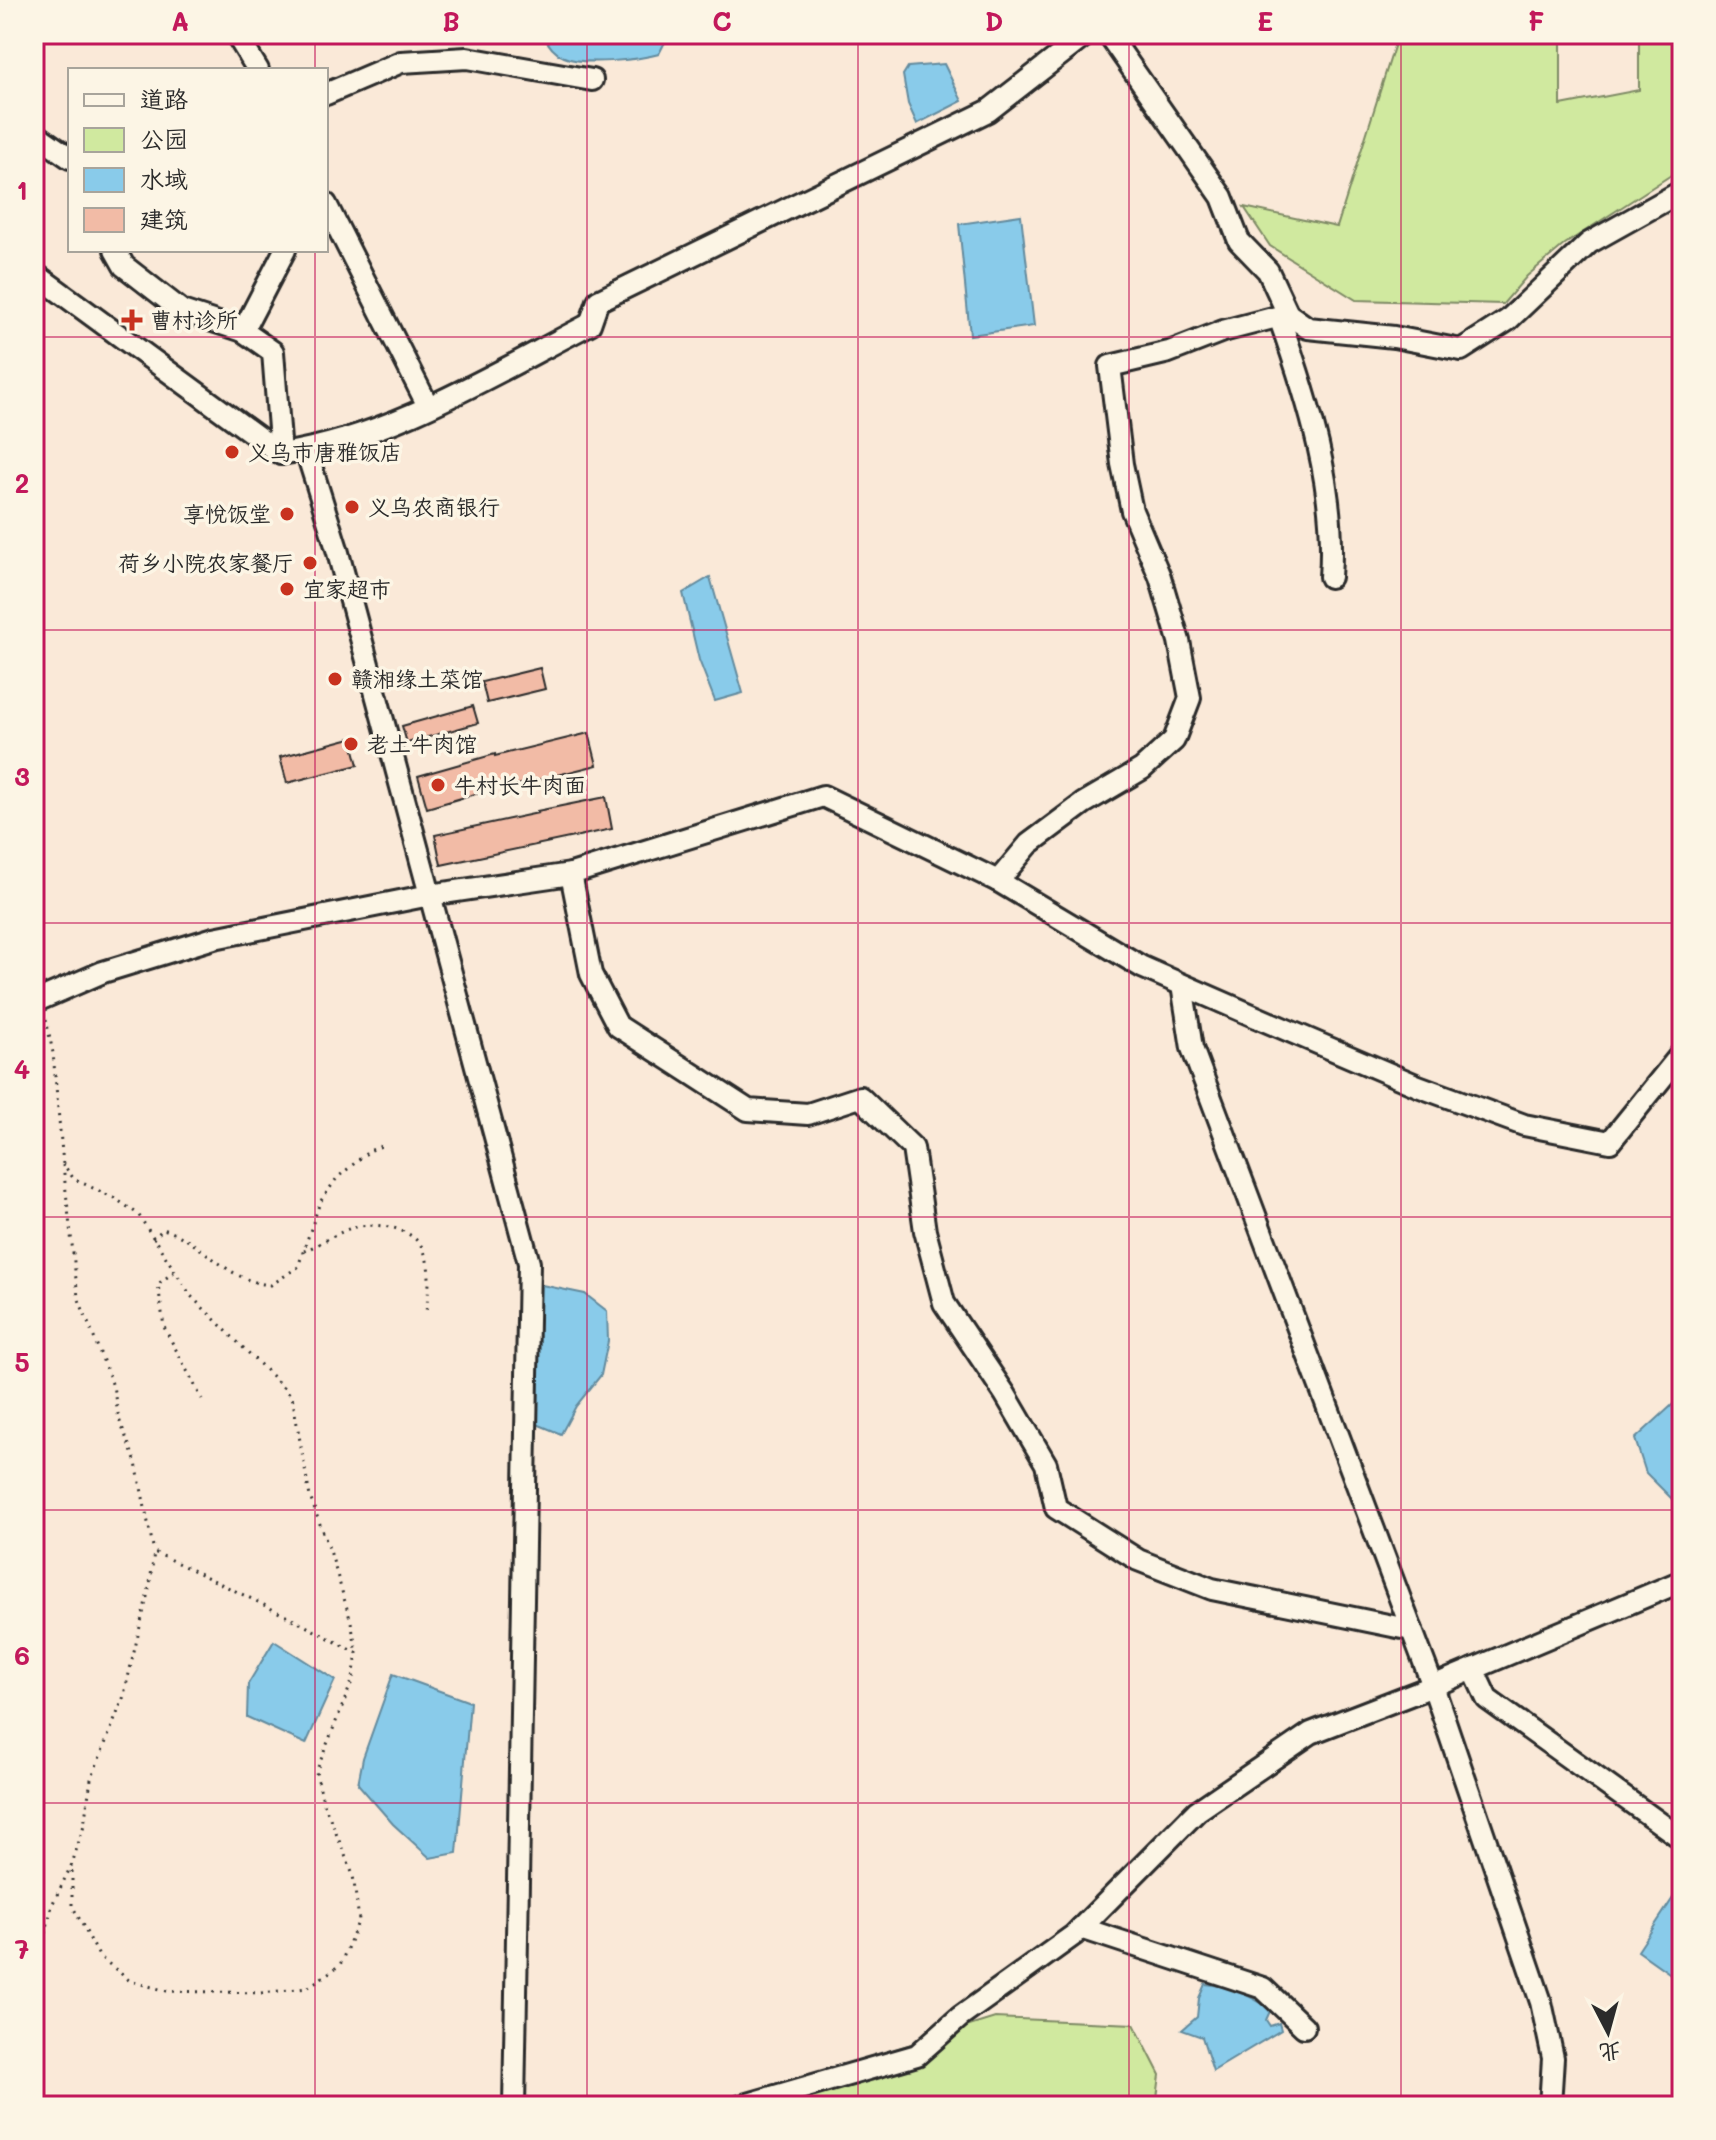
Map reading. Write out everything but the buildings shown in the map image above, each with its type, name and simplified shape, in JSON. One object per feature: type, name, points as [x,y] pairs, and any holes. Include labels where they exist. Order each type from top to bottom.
[{"type":"street","points":[[236,34],[257,68]]},
{"type":"street","points":[[34,273],[281,454],[331,445],[428,406],[590,324],[598,301],[988,111],[1087,34]]},
{"type":"street","points":[[1108,34],[1222,197],[1239,241],[1268,271],[1302,383],[1320,457],[1333,542],[1330,577]]},
{"type":"street","points":[[328,93],[401,62],[467,58],[592,80]]},
{"type":"street","points":[[34,133],[68,157]]},
{"type":"street","points":[[998,881],[1029,844],[1084,803],[1142,769],[1174,740],[1190,698],[1179,641],[1164,589],[1132,511],[1122,464],[1110,366],[1169,352],[1223,331],[1283,316],[1308,328],[1394,337],[1461,350],[1508,320],[1589,243],[1682,191]]},
{"type":"street","points":[[328,208],[428,406]]},
{"type":"street","points":[[114,252],[124,266],[182,311],[243,331],[273,352],[281,454]]},
{"type":"street","points":[[243,331],[284,252]]},
{"type":"street","points":[[306,450],[337,549],[529,1263],[514,2106]]},
{"type":"street","points":[[38,1000],[103,972],[214,938],[430,895],[571,874],[823,796],[998,881],[1142,967],[1418,1086],[1510,1121],[1610,1142],[1682,1053]]},
{"type":"street","points":[[571,874],[591,974],[618,1026],[748,1110],[808,1114],[860,1097],[913,1148],[925,1231],[944,1303],[1005,1394],[1046,1464],[1056,1508],[1138,1560],[1212,1589],[1412,1630]]},
{"type":"street","points":[[1182,985],[1192,1048],[1433,1686],[1541,2002],[1553,2058],[1550,2106]]},
{"type":"street","points":[[741,2106],[917,2055],[960,2017],[1074,1935],[1197,1811],[1311,1733],[1433,1686],[1682,1581]]},
{"type":"street","points":[[1473,1669],[1487,1699],[1682,1839]]},
{"type":"street","points":[[1081,1928],[1263,1988],[1304,2027]]},
{"type":"path","points":[[34,1988],[52,1905],[72,1864],[84,1825],[91,1779],[123,1699],[150,1584],[154,1552],[136,1463],[119,1419],[113,1386],[78,1297],[53,1053],[38,1000]]},
{"type":"path","points":[[153,1239],[163,1229],[179,1234],[241,1278],[271,1285],[298,1267],[320,1202],[337,1178],[369,1151],[386,1144]]},
{"type":"path","points":[[63,1164],[74,1179],[116,1199],[138,1214],[191,1296],[292,1396],[310,1497],[331,1554],[357,1653],[353,1679],[316,1772],[336,1837],[353,1875],[359,1920],[340,1965],[307,1988],[261,1993],[167,1991],[130,1981],[99,1956],[72,1905],[72,1864]]},
{"type":"path","points":[[304,1251],[352,1228],[375,1224],[400,1229],[422,1247],[430,1283],[426,1311]]},
{"type":"path","points":[[174,1272],[158,1284],[164,1327],[202,1399]]},
{"type":"path","points":[[154,1552],[287,1614],[357,1653]]},
{"type":"green space","points":[[1398,34],[1561,34],[1561,105],[1639,90],[1639,34],[1682,34],[1682,168],[1565,244],[1527,276],[1503,304],[1356,300],[1270,246],[1244,207],[1337,227]]},
{"type":"green space","points":[[995,2018],[1134,2024],[1160,2075],[1156,2106],[740,2106],[764,2090]]},
{"type":"water","points":[[543,34],[669,34],[659,54],[597,62],[573,60],[560,55]]},
{"type":"water","points":[[944,64],[962,101],[917,124],[908,104],[903,75],[908,67]]},
{"type":"water","points":[[1021,215],[1034,326],[970,335],[959,224]]},
{"type":"water","points":[[710,577],[743,693],[715,701],[699,660],[683,593]]},
{"type":"water","points":[[537,1284],[585,1294],[607,1311],[608,1341],[601,1375],[576,1406],[561,1434],[532,1422]]},
{"type":"water","points":[[1682,1396],[1682,1509],[1646,1473],[1635,1439]]},
{"type":"water","points":[[274,1641],[335,1680],[306,1744],[247,1717],[248,1684]]},
{"type":"water","points":[[393,1674],[470,1702],[457,1853],[430,1858],[393,1824],[358,1784],[363,1758]]},
{"type":"water","points":[[1673,1898],[1682,1904],[1682,1982],[1638,1951]]},
{"type":"water","points":[[1205,1984],[1232,1989],[1263,2004],[1271,2009],[1266,2020],[1270,2026],[1279,2023],[1281,2030],[1213,2071],[1202,2037],[1182,2030],[1197,2017],[1199,1998]]},
{"type":"place","name":"曹村诊所","points":[[132,320]]},
{"type":"place","name":"义乌市唐雅饭店","points":[[232,452]]},
{"type":"place","name":"义乌农商银行","points":[[352,507]]},
{"type":"place","name":"享悦饭堂","points":[[287,514]]},
{"type":"place","name":"荷乡小院农家餐厅","points":[[310,563]]},
{"type":"place","name":"宜家超市","points":[[287,589]]},
{"type":"place","name":"赣湘缘土菜馆","points":[[335,679]]},
{"type":"place","name":"老土牛肉馆","points":[[351,744]]},
{"type":"place","name":"牛村长牛肉面","points":[[438,785]]}]
